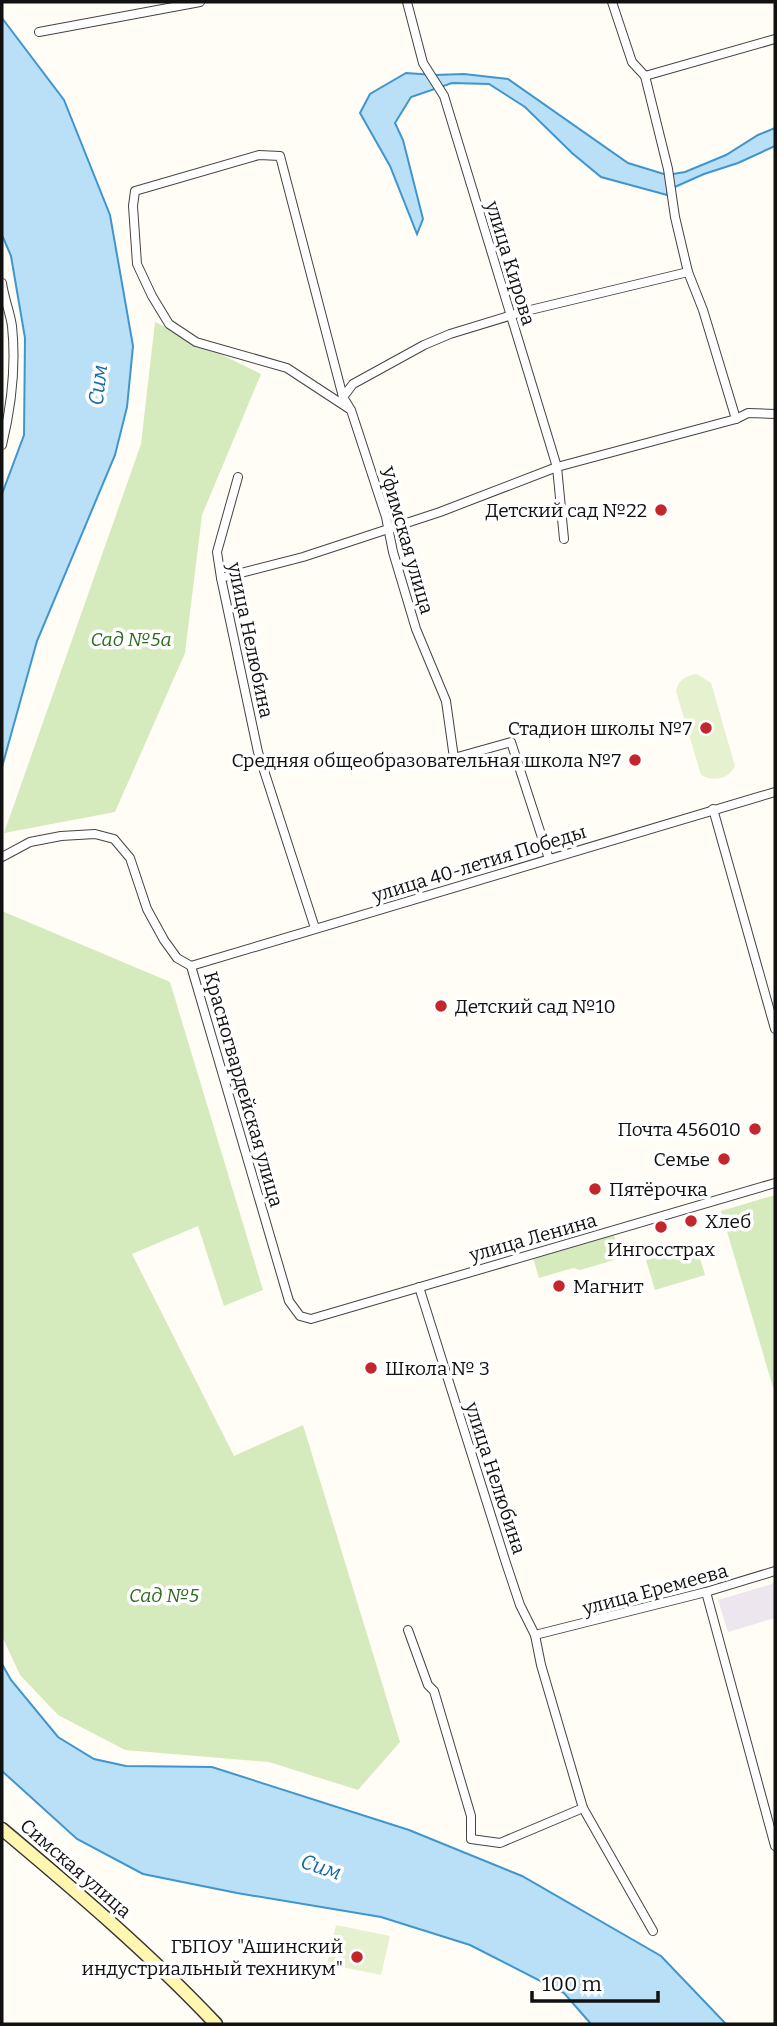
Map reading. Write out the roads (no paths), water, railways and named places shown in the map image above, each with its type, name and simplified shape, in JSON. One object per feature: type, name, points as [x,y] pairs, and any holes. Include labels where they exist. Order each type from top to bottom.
[{"type":"main road","name":"Симская улица","points":[[2,1829],[56,1874],[216,2024]]},
{"type":"street","points":[[39,32],[201,2]]},
{"type":"street","name":"улица Кирова","points":[[407,2],[424,63],[444,96],[557,467],[564,539]]},
{"type":"street","points":[[612,2],[632,62],[645,76],[668,169],[688,272],[703,310],[736,419]]},
{"type":"street","points":[[645,76],[775,39]]},
{"type":"street","name":"Уфимская улица","points":[[351,410],[287,368],[196,342],[169,324],[137,264],[135,191],[259,155],[279,156],[343,397],[351,410],[389,528],[393,552],[416,629],[446,701],[454,758],[511,742],[549,859]]},
{"type":"street","points":[[343,397],[353,384],[424,345],[450,334],[688,272]]},
{"type":"street","points":[[2,283],[12,326],[9,417],[2,445]]},
{"type":"street","points":[[221,578],[303,557],[477,499],[557,467],[736,419],[748,413],[775,414]]},
{"type":"street","name":"улица Нелюбина","points":[[238,477],[217,552],[221,578],[258,752],[315,928]]},
{"type":"street","name":"улица 40-летия Победы","points":[[191,966],[775,792]]},
{"type":"street","points":[[713,809],[775,1029]]},
{"type":"street","name":"Красногвардейская улица","points":[[2,857],[30,842],[61,836],[95,834],[114,839],[130,858],[147,909],[164,940],[177,958],[191,966],[289,1301],[300,1316]]},
{"type":"street","name":"улица Ленина","points":[[300,1316],[311,1319],[775,1183]]},
{"type":"street","name":"улица Нелюбина","points":[[419,1287],[520,1605],[539,1635],[541,1665],[583,1808],[653,1931]]},
{"type":"street","name":"улица Еремеева","points":[[539,1635],[706,1592],[775,1571]]},
{"type":"street","points":[[706,1592],[775,1846]]},
{"type":"street","points":[[408,1630],[428,1685],[434,1690],[471,1816],[471,1839],[500,1843],[583,1808]]},
{"type":"water","name":"Сим","points":[[2,18],[64,100],[110,215],[133,346],[127,407],[115,455],[37,641],[2,767],[2,494],[24,435],[25,338],[11,256],[2,235]]},
{"type":"water","points":[[406,73],[464,74],[508,79],[628,163],[667,175],[685,172],[726,155],[775,128],[775,146],[668,190],[667,195],[601,177],[525,107],[489,84],[452,83],[411,97],[395,123],[403,140],[423,219],[417,234],[390,166],[360,113],[370,94]]},
{"type":"water","name":"Сим","points":[[2,1664],[11,1680],[58,1737],[94,1759],[126,1766],[212,1767],[409,1830],[522,1876],[661,1956],[726,2024],[591,2024],[564,1993],[470,1945],[381,1917],[143,1874],[77,1839],[2,1771]]},
{"type":"place","name":"Детский сад №22","points":[[661,510]]},
{"type":"place","name":"Стадион школы №7","points":[[706,728]]},
{"type":"place","name":"Средняя общеобразовательная школа №7","points":[[635,760]]},
{"type":"place","name":"Детский сад №10","points":[[441,1006]]},
{"type":"place","name":"Почта 456010","points":[[755,1129]]},
{"type":"place","name":"Семье","points":[[724,1159]]},
{"type":"place","name":"Пятёрочка","points":[[595,1189]]},
{"type":"place","name":"Хлеб","points":[[691,1221]]},
{"type":"place","name":"Ингосстрах","points":[[661,1227]]},
{"type":"place","name":"Магнит","points":[[559,1286]]},
{"type":"place","name":"Школа № 3","points":[[371,1368]]},
{"type":"place","name":"ГБПОУ \"Ашинский индустриальный техникум\"","points":[[357,1957]]},
{"type":"park label","name":"Сад №5а","points":[[131,639]]},
{"type":"park label","name":"Сад №5","points":[[164,1595]]}]
